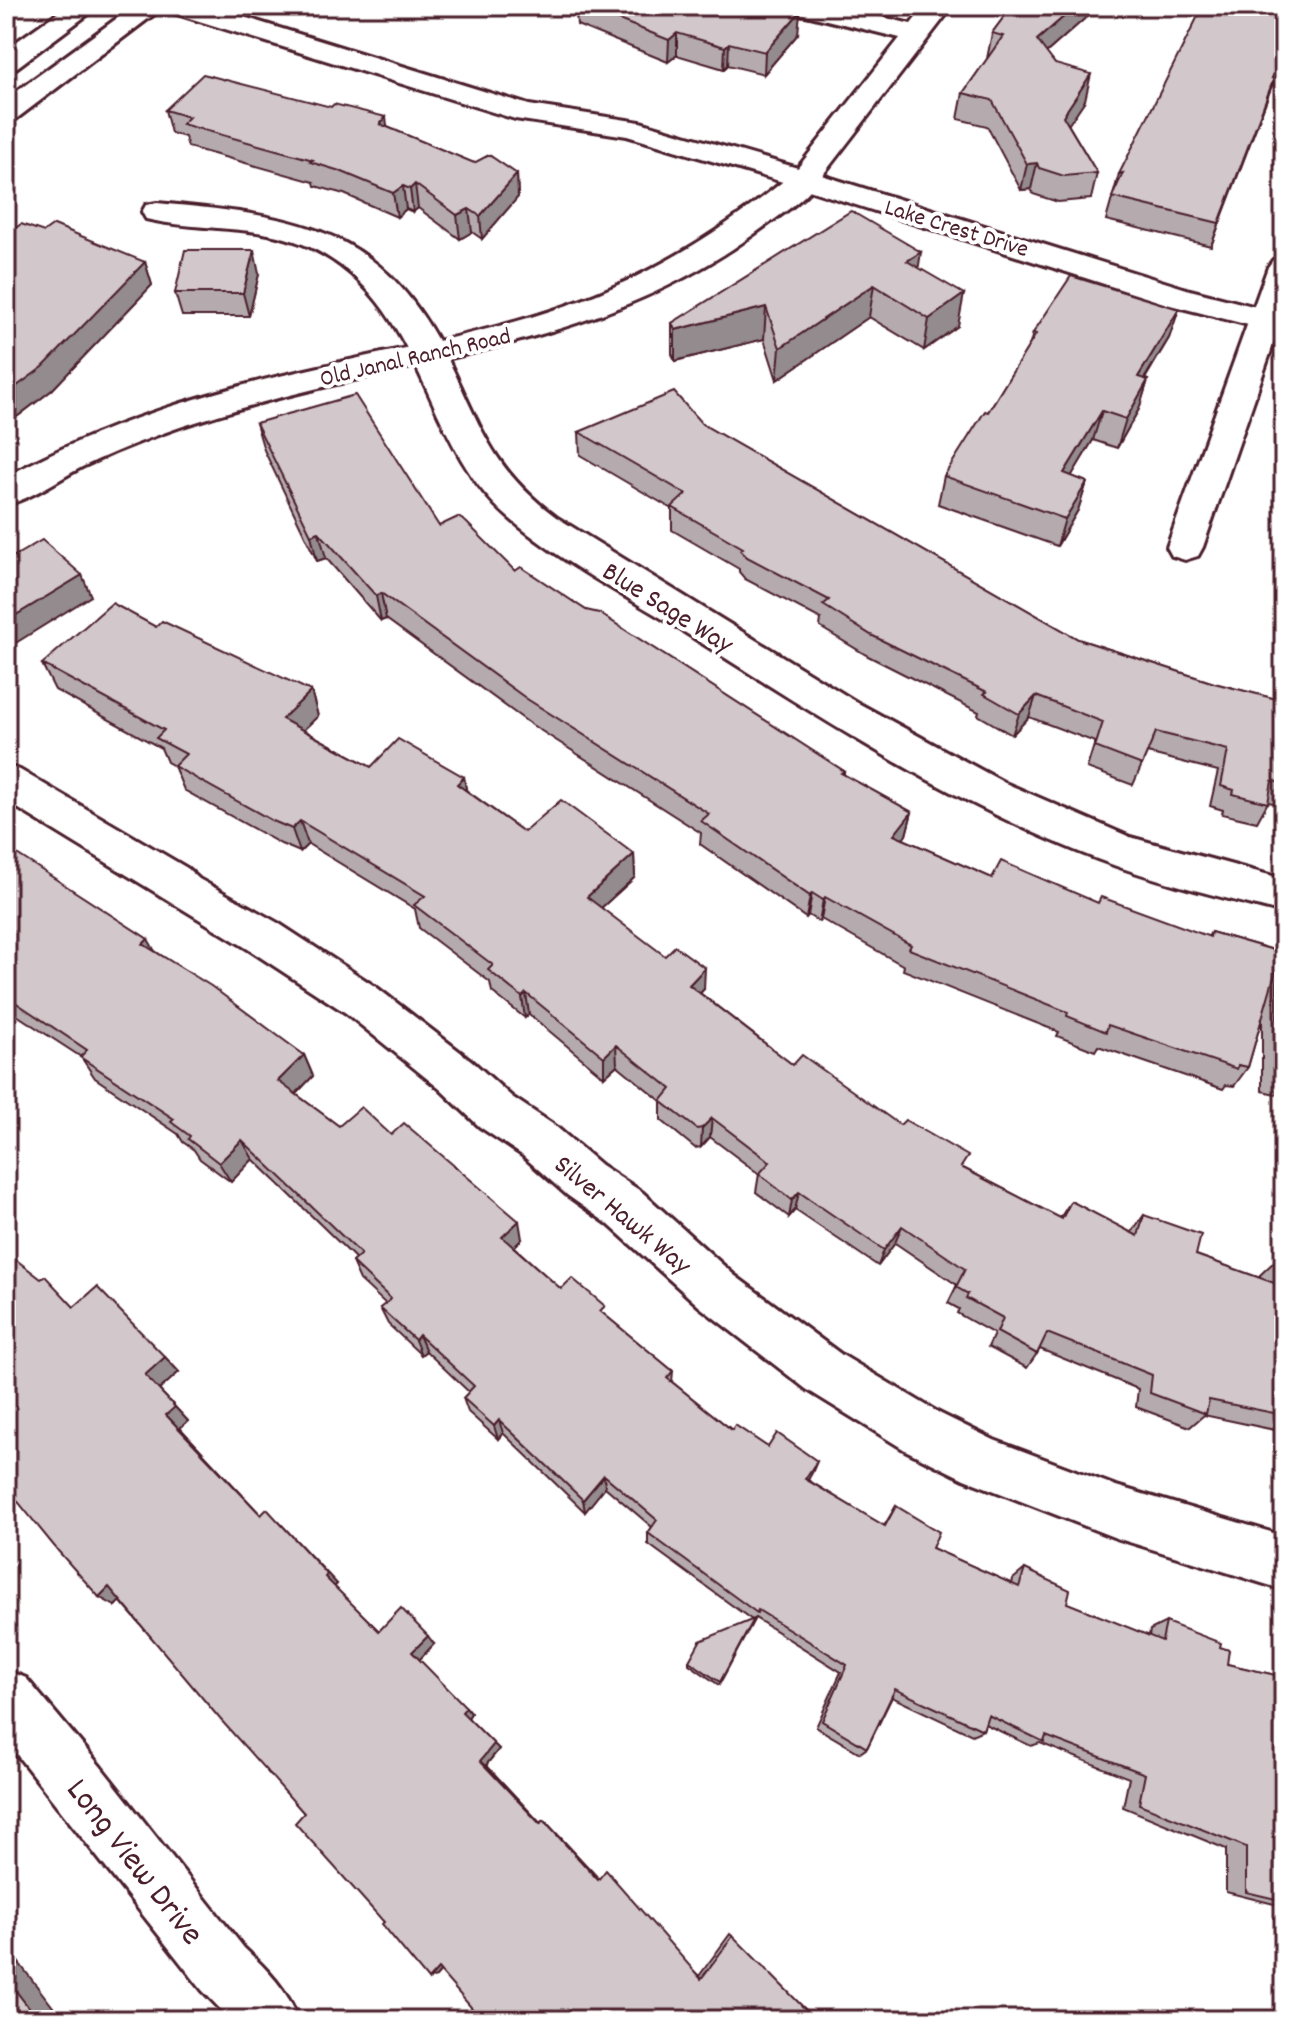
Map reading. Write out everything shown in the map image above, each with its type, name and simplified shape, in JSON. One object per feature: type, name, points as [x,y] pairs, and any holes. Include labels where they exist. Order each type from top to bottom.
[{"type":"street","points":[[6,62],[85,6]]},
{"type":"street","points":[[6,113],[151,6]]},
{"type":"street","name":"Lake Crest Drive","points":[[180,6],[525,113],[630,128]]},
{"type":"street","points":[[804,6],[918,34]]},
{"type":"street","name":"Old Janal Ranch Road","points":[[6,493],[98,446],[201,409],[277,388],[431,356],[555,321],[621,296],[680,267],[726,240],[804,179],[939,6]]},
{"type":"street","name":"Lake Crest Drive","points":[[536,87],[630,128],[804,179],[1181,298],[1274,322]]},
{"type":"street","name":"Blue Sage Way","points":[[157,212],[262,224],[321,241],[349,259],[388,294],[431,356],[466,439],[485,468],[518,507],[558,538],[773,672],[915,756],[1097,842],[1284,896]]},
{"type":"street","points":[[1185,547],[1274,322],[1284,267]]},
{"type":"street","name":"Silver Hawk Way","points":[[6,781],[263,936],[361,1000],[456,1075],[496,1112],[538,1140],[584,1180],[625,1208],[717,1291],[824,1372],[923,1432],[982,1461],[1116,1512],[1284,1563]]},
{"type":"street","name":"Long View Drive","points":[[6,1698],[81,1787],[223,1969],[250,1995],[269,2020]]},
{"type":"building","points":[[584,6],[774,6],[800,12],[765,52],[729,43],[725,47],[677,33],[669,40]]},
{"type":"building","points":[[1012,6],[1076,6],[1037,40],[1055,64],[1091,74],[1063,116],[1097,173],[1064,176],[1039,168],[1037,163],[1027,164],[992,100],[963,93],[1003,36],[992,33]]},
{"type":"building","points":[[1203,6],[1284,6],[1284,57],[1272,78],[1219,223],[1112,197],[1123,173],[1119,174]]},
{"type":"building","points":[[203,74],[331,107],[334,104],[386,117],[380,124],[474,163],[489,155],[517,174],[480,216],[469,209],[457,215],[415,184],[410,189],[403,186],[393,193],[310,162],[313,160],[182,124],[189,117],[165,110]]},
{"type":"building","points":[[851,211],[921,252],[907,261],[964,294],[929,319],[874,285],[780,348],[766,307],[675,330],[672,323]]},
{"type":"building","points":[[21,224],[44,232],[54,225],[145,262],[43,367],[6,394],[6,305],[10,302],[6,301],[6,235]]},
{"type":"building","points":[[185,250],[254,250],[243,293],[175,293]]},
{"type":"building","points":[[1071,276],[1179,309],[1138,377],[1148,380],[1126,419],[1102,411],[1064,473],[1087,482],[1065,519],[944,476],[985,411],[988,412],[1036,334],[1033,333]]},
{"type":"building","points":[[674,392],[702,424],[1078,639],[1214,683],[1284,701],[1284,783],[1272,781],[1268,803],[1233,794],[1234,790],[1221,786],[1228,750],[1156,732],[1142,765],[1095,747],[1103,722],[1036,696],[1019,714],[984,694],[987,692],[871,635],[823,605],[829,600],[747,557],[740,550],[743,548],[672,507],[686,494],[579,432]]},
{"type":"building","points":[[355,395],[439,526],[458,517],[515,571],[521,567],[586,610],[599,613],[844,771],[841,773],[912,812],[894,835],[992,878],[1001,861],[1098,903],[1101,897],[1210,937],[1211,932],[1284,953],[1284,1074],[1277,1072],[1277,966],[1248,1067],[1238,1065],[1237,1069],[1108,1025],[1106,1032],[1067,1016],[1068,1012],[909,949],[911,945],[825,897],[823,900],[812,893],[810,896],[701,821],[709,814],[527,699],[381,593],[376,596],[319,532],[311,535],[256,423]]},
{"type":"building","points":[[42,540],[82,575],[6,621],[6,561]]},
{"type":"building","points":[[112,603],[156,627],[162,621],[311,691],[282,719],[371,767],[398,739],[464,777],[457,784],[524,832],[561,800],[634,854],[587,897],[665,956],[675,946],[705,968],[689,985],[793,1065],[802,1055],[900,1125],[905,1120],[968,1156],[961,1167],[1062,1219],[1071,1201],[1138,1236],[1144,1215],[1201,1235],[1196,1255],[1277,1284],[1277,1259],[1284,1260],[1284,1415],[1209,1400],[1206,1414],[1150,1393],[1152,1375],[1047,1333],[1037,1354],[997,1332],[1003,1318],[966,1298],[968,1294],[956,1287],[965,1269],[902,1226],[884,1250],[799,1192],[792,1200],[759,1174],[770,1162],[712,1118],[697,1129],[661,1101],[671,1089],[616,1045],[604,1057],[526,993],[522,997],[488,970],[493,965],[414,905],[425,896],[300,821],[292,829],[273,821],[174,766],[186,754],[156,738],[164,730],[42,664]]},
{"type":"building","points":[[6,847],[148,939],[143,944],[211,986],[304,1055],[278,1081],[339,1126],[361,1107],[391,1135],[404,1123],[519,1221],[502,1237],[561,1289],[572,1278],[605,1306],[600,1311],[673,1371],[667,1378],[732,1430],[735,1425],[768,1447],[777,1433],[817,1461],[805,1479],[885,1526],[896,1506],[939,1532],[932,1548],[1019,1587],[1025,1569],[1070,1590],[1067,1603],[1162,1641],[1166,1622],[1221,1643],[1220,1647],[1229,1650],[1227,1664],[1284,1677],[1284,1901],[1246,1892],[1246,1847],[1139,1804],[1145,1774],[1046,1736],[1044,1742],[988,1715],[983,1730],[895,1689],[867,1748],[822,1721],[847,1665],[758,1610],[757,1613],[648,1533],[657,1520],[604,1475],[583,1500],[499,1420],[494,1426],[463,1398],[474,1386],[419,1335],[415,1340],[380,1308],[391,1299],[352,1262],[361,1254],[242,1140],[219,1163],[188,1139],[190,1136],[171,1122],[174,1119],[80,1057],[87,1050],[6,996]]},
{"type":"building","points":[[6,1252],[41,1279],[45,1276],[74,1307],[97,1287],[165,1357],[145,1375],[175,1407],[166,1415],[261,1515],[267,1509],[327,1574],[325,1577],[379,1631],[401,1608],[428,1636],[412,1652],[466,1707],[462,1712],[494,1744],[480,1761],[540,1824],[543,1820],[598,1880],[606,1870],[701,1979],[733,1936],[806,2010],[799,2020],[482,2020],[438,1969],[428,1980],[382,1924],[384,1922],[295,1823],[304,1813],[109,1587],[99,1597],[6,1487]]},
{"type":"building","points":[[754,1619],[720,1682],[689,1661],[700,1641]]},
{"type":"building","points":[[6,1978],[38,2020],[6,2020]]}]
